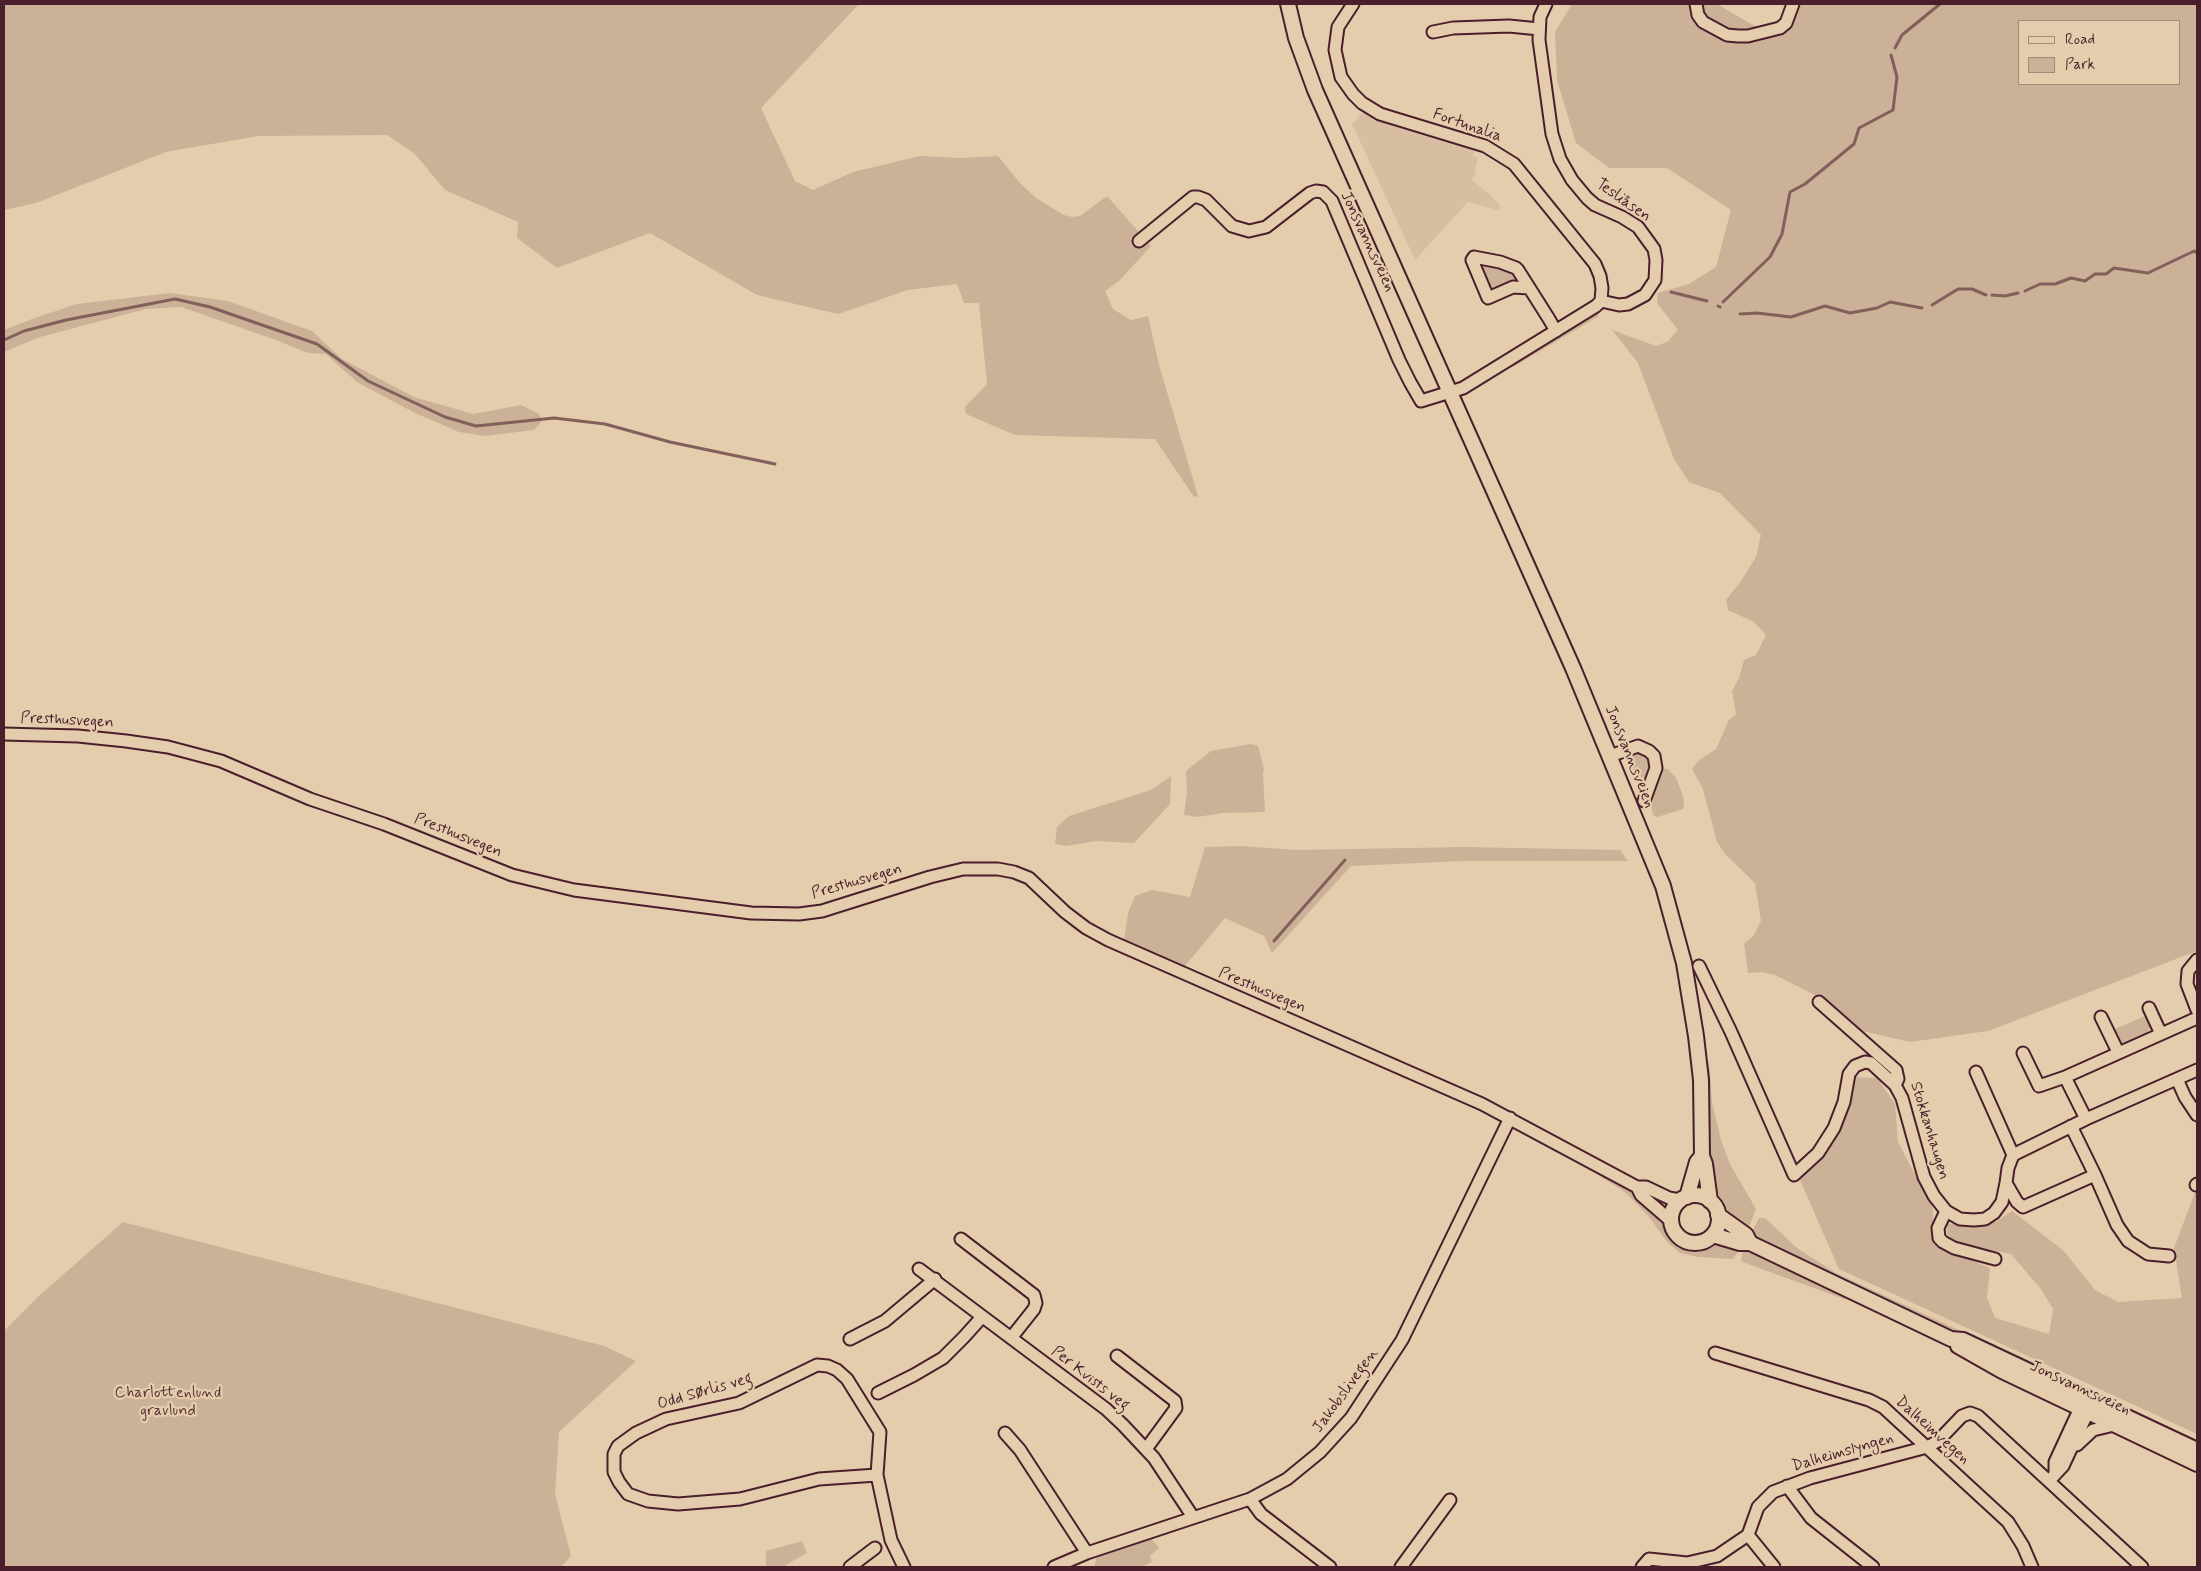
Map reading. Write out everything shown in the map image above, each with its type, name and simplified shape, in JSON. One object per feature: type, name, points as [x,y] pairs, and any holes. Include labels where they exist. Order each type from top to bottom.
[{"type":"main road","name":"Jonsvannsveien","points":[[1288,4],[1296,38],[1315,90],[1451,392],[1610,756],[1663,886],[1684,963],[1696,1036],[1701,1080],[1702,1156],[1705,1164],[1710,1201]]},
{"type":"main road","name":"Jonsvannsveien","points":[[1684,1198],[1697,1162],[1702,1156]]},
{"type":"main road","points":[[1695,1195],[1710,1201],[1715,1207],[1719,1222],[1713,1235],[1701,1243],[1687,1242],[1676,1234],[1671,1221],[1674,1206],[1684,1198],[1695,1195]]},
{"type":"main road","name":"Jonsvannsveien","points":[[1718,1215],[1746,1235],[1750,1243]]},
{"type":"main road","name":"Jonsvannsveien","points":[[1713,1235],[1740,1243],[1750,1243],[1951,1338],[1960,1348],[2002,1371],[2197,1450]]},
{"type":"main road","name":"Jonsvannsveien","points":[[2085,1406],[2114,1425],[2197,1464]]},
{"type":"street","name":"Fortunalia","points":[[1353,4],[1338,27],[1334,50],[1341,76],[1353,94],[1362,103],[1380,114],[1485,146],[1504,156],[1514,164],[1595,264],[1602,283],[1601,301]]},
{"type":"street","points":[[1696,4],[1698,15],[1703,22],[1727,35],[1738,36],[1756,35],[1780,28],[1786,23],[1793,4]]},
{"type":"street","name":"Tesliåsen","points":[[1543,5],[1538,29],[1552,134],[1560,159],[1572,180],[1587,198],[1638,228],[1654,249],[1657,270],[1650,290],[1628,304],[1612,305],[1601,301]]},
{"type":"street","points":[[1433,32],[1463,27],[1510,26],[1538,29]]},
{"type":"street","name":"Jonsvannsveien","points":[[1139,241],[1193,197],[1206,200],[1232,226],[1249,231],[1260,229],[1273,223],[1310,193],[1316,191],[1324,192],[1332,201],[1416,394],[1421,401],[1451,392]]},
{"type":"street","points":[[1530,288],[1511,288],[1488,298],[1472,260],[1474,257],[1514,266],[1530,288],[1556,331]]},
{"type":"street","points":[[1451,392],[1463,388],[1592,310],[1601,301]]},
{"type":"street","name":"Presthusvegen","points":[[4,734],[78,736],[126,741],[168,747],[221,761],[310,799],[384,824],[512,875],[574,890],[751,913],[799,914],[822,911],[930,877],[963,869],[998,869],[1014,872],[1030,878],[1065,912],[1086,928],[1108,940],[1510,1118],[1637,1187],[1646,1187],[1660,1195],[1684,1198]]},
{"type":"street","points":[[1610,756],[1638,746],[1649,751],[1654,756],[1656,768],[1644,801]]},
{"type":"street","points":[[2197,960],[2188,971],[2187,984],[2197,1010]]},
{"type":"street","points":[[1699,966],[1732,1032],[1794,1175],[1818,1153],[1834,1128],[1844,1102],[1849,1074],[1855,1066],[1865,1062],[1870,1063],[1895,1085]]},
{"type":"street","name":"Stokkanhaugen","points":[[1819,1002],[1893,1066],[1898,1075],[1895,1085],[1902,1098],[1924,1177],[1934,1196],[1946,1211]]},
{"type":"street","points":[[2149,1008],[2160,1034]]},
{"type":"street","points":[[2101,1017],[2118,1052]]},
{"type":"street","points":[[2023,1053],[2039,1086],[2197,1018]]},
{"type":"street","points":[[1995,1259],[1954,1248],[1943,1242],[1939,1238],[1938,1228],[1946,1211],[1953,1216],[1967,1220],[1985,1218],[1994,1213],[2002,1202],[2008,1168],[2013,1155],[2086,1119],[2197,1070]]},
{"type":"street","points":[[1976,1072],[2013,1155]]},
{"type":"street","points":[[2065,1076],[2086,1119]]},
{"type":"street","points":[[2177,1079],[2185,1097],[2197,1115]]},
{"type":"street","name":"Jakobslivegen","points":[[1054,1567],[1087,1553],[1250,1499],[1287,1479],[1320,1452],[1351,1418],[1388,1364],[1420,1305],[1510,1118]]},
{"type":"street","points":[[2071,1126],[2117,1225],[2128,1241],[2148,1254],[2169,1256]]},
{"type":"street","points":[[2006,1183],[2017,1202],[2024,1207],[2095,1176]]},
{"type":"street","name":"Presthusvegen","points":[[1637,1187],[1641,1195],[1671,1221]]},
{"type":"street","points":[[961,1239],[1034,1295],[1036,1303],[1034,1309],[1011,1338]]},
{"type":"street","name":"Per Kvists veg","points":[[919,1268],[1106,1410],[1146,1449],[1193,1517]]},
{"type":"street","points":[[850,1339],[885,1321],[935,1279]]},
{"type":"street","points":[[878,1393],[914,1376],[943,1358],[982,1317]]},
{"type":"street","name":"Dalheimvegen","points":[[1715,1353],[1869,1400],[1883,1407],[2008,1522],[2023,1546],[2032,1567]]},
{"type":"street","points":[[1117,1356],[1175,1401],[1176,1408],[1146,1449]]},
{"type":"street","name":"Odd Sørlis veg","points":[[877,1475],[818,1479],[740,1499],[678,1504],[648,1501],[628,1494],[618,1482],[614,1472],[614,1454],[618,1446],[636,1432],[666,1419],[739,1403],[817,1365],[838,1370],[847,1378],[880,1432],[877,1475],[891,1540],[904,1567]]},
{"type":"street","points":[[2052,1477],[2063,1466],[2071,1449],[2085,1406]]},
{"type":"street","points":[[2052,1477],[2055,1462],[2085,1406]]},
{"type":"street","name":"Dalheimslyngen","points":[[1748,1534],[1758,1507],[1773,1492],[1810,1478],[1927,1447],[1938,1441],[1962,1416],[1972,1413],[2052,1477]]},
{"type":"street","points":[[2071,1449],[2093,1430],[2114,1425]]},
{"type":"street","points":[[1005,1434],[1020,1450],[1087,1553]]},
{"type":"street","points":[[2052,1477],[2142,1567]]},
{"type":"street","name":"Dalheimslyngen","points":[[1787,1486],[1812,1518],[1873,1567]]},
{"type":"street","points":[[1250,1499],[1261,1514],[1330,1567]]},
{"type":"street","points":[[1401,1567],[1450,1500]]},
{"type":"street","points":[[1642,1567],[1649,1559],[1687,1564],[1717,1556],[1748,1534],[1774,1567]]},
{"type":"street","points":[[850,1567],[875,1548]]},
{"type":"shaded area","points":[[1363,112],[1395,127],[1474,151],[1473,156],[1478,157],[1476,171],[1472,180],[1501,206],[1498,210],[1468,202],[1415,260],[1352,124]]},
{"type":"green space","points":[[4,4],[859,4],[761,108],[795,181],[813,190],[853,172],[920,156],[960,158],[998,156],[1020,183],[1036,198],[1064,215],[1080,216],[1107,196],[1151,246],[1119,281],[1105,291],[1113,309],[1131,320],[1148,316],[1159,365],[1198,496],[1194,497],[1155,439],[1015,435],[966,414],[965,407],[987,384],[979,303],[964,303],[957,284],[908,290],[838,314],[757,295],[650,233],[557,268],[517,238],[518,222],[445,190],[414,153],[387,135],[258,136],[166,152],[36,203],[4,210]]},
{"type":"green space","points":[[1572,4],[1717,4],[1770,35],[1802,4],[2197,4],[2197,951],[1988,1031],[1910,1042],[1854,1029],[1813,994],[1775,975],[1761,972],[1748,973],[1744,944],[1754,935],[1761,921],[1755,883],[1725,854],[1717,842],[1703,789],[1692,769],[1699,760],[1716,749],[1729,720],[1736,714],[1732,691],[1739,678],[1744,660],[1756,655],[1766,635],[1754,622],[1728,610],[1726,600],[1756,557],[1761,535],[1720,493],[1689,482],[1674,459],[1638,363],[1612,330],[1656,346],[1667,342],[1678,330],[1657,303],[1658,293],[1689,284],[1716,267],[1731,210],[1667,168],[1609,168],[1576,143],[1557,80],[1555,32]]},
{"type":"green space","points":[[1481,260],[1509,269],[1522,281],[1492,292],[1478,264]]},
{"type":"green space","points":[[170,293],[228,301],[312,331],[342,359],[414,397],[473,414],[521,405],[539,414],[542,421],[534,430],[485,436],[459,432],[415,413],[357,382],[326,354],[308,353],[181,307],[146,309],[40,337],[4,352],[4,330],[32,319],[77,304]]},
{"type":"green space","points":[[1597,312],[1599,316],[1513,367],[1512,364]]},
{"type":"green space","points":[[1251,744],[1258,746],[1264,769],[1265,812],[1223,813],[1197,817],[1184,815],[1187,792],[1186,771],[1211,751]]},
{"type":"green space","points":[[1644,751],[1653,764],[1641,792],[1626,755],[1628,753]]},
{"type":"green space","points":[[1663,769],[1668,769],[1676,778],[1683,796],[1684,806],[1683,809],[1657,817],[1653,815],[1650,800]]},
{"type":"green space","points":[[1171,776],[1170,804],[1134,843],[1096,841],[1066,846],[1055,844],[1057,827],[1069,816],[1151,790]]},
{"type":"green space","points":[[1241,846],[1296,850],[1464,847],[1620,850],[1628,861],[1464,861],[1351,866],[1272,953],[1264,936],[1225,918],[1184,967],[1124,941],[1128,913],[1135,896],[1152,890],[1190,897],[1205,847]]},
{"type":"green space","points":[[2145,1016],[2150,1027],[2147,1034],[2124,1044],[2118,1043],[2113,1030]]},
{"type":"green space","points":[[1709,1059],[1712,1102],[1721,1140],[1730,1164],[1756,1209],[1748,1230],[1752,1232],[1759,1218],[1765,1218],[1797,1248],[1836,1273],[2197,1441],[2197,1446],[1761,1241],[1752,1235],[1725,1208],[1712,1181],[1709,1167],[1707,1085]]},
{"type":"green space","points":[[1855,1077],[1877,1078],[1895,1104],[1898,1142],[1933,1209],[1933,1244],[1990,1268],[1987,1297],[1995,1318],[2049,1334],[2053,1309],[2041,1289],[2011,1254],[1951,1242],[1947,1233],[1948,1224],[1996,1222],[2012,1211],[2064,1251],[2095,1290],[2118,1302],[2182,1298],[2174,1248],[2197,1187],[2197,1434],[1839,1269],[1800,1180],[1829,1147],[1843,1120]]},
{"type":"green space","points":[[1593,1172],[1615,1181],[1638,1196],[1658,1217],[1671,1239],[1681,1247],[1696,1251],[1723,1244],[1746,1249],[1833,1289],[1847,1300],[1745,1263],[1741,1261],[1743,1251],[1739,1250],[1733,1259],[1698,1257],[1680,1253],[1667,1242],[1650,1218],[1632,1199],[1622,1190]]},
{"type":"green space","name":"Charlottenlund gravlund","points":[[123,1222],[604,1346],[636,1361],[559,1432],[555,1494],[571,1556],[561,1567],[4,1567],[4,1331],[40,1295]]},
{"type":"green space","points":[[1151,1538],[1159,1548],[1150,1556],[1152,1562],[1141,1567],[1094,1567],[1097,1557]]},
{"type":"green space","points":[[802,1541],[807,1553],[782,1567],[766,1567],[766,1551]]},
{"type":"waterway","points":[[1895,48],[1902,35],[1940,4]]},
{"type":"waterway","points":[[1723,302],[1770,257],[1782,234],[1790,192],[1805,184],[1854,144],[1859,128],[1893,110],[1897,77],[1891,55]]},
{"type":"waterway","points":[[2025,291],[2040,284],[2055,284],[2071,278],[2085,281],[2095,274],[2106,274],[2114,268],[2148,273],[2194,251],[2197,253]]},
{"type":"waterway","points":[[1932,305],[1958,289],[1972,289],[1986,295]]},
{"type":"waterway","points":[[1671,292],[1707,301]]},
{"type":"waterway","points":[[1992,295],[2005,296],[2018,293]]},
{"type":"waterway","points":[[4,340],[24,331],[66,320],[175,299],[210,307],[317,344],[368,381],[445,417],[476,426],[554,418],[605,424],[670,442],[775,464]]},
{"type":"waterway","points":[[1740,314],[1757,313],[1791,317],[1825,306],[1850,313],[1877,308],[1890,302],[1922,308]]},
{"type":"waterway","points":[[1274,941],[1345,860]]}]
